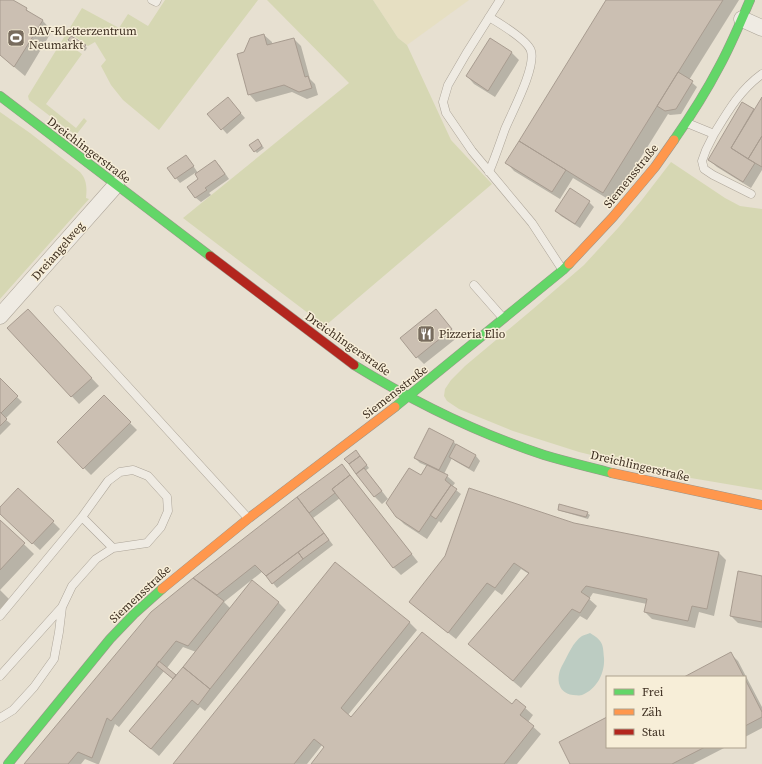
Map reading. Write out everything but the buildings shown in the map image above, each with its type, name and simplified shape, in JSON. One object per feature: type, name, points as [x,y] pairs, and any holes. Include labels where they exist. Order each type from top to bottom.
[{"type":"street","name":"Siemensstraße","points":[[8,764],[106,645],[134,614],[170,582],[249,518],[408,398],[563,270],[635,192],[655,167],[686,123],[719,68],[750,0]]},
{"type":"street","points":[[742,19],[762,28]]},
{"type":"street","name":"Dreichlingerstraße","points":[[0,96],[354,365],[408,398],[463,424],[550,457],[600,470],[762,505]]},
{"type":"street","name":"Dreiangelweg","points":[[0,316],[116,185]]},
{"type":"lane","points":[[152,0],[156,2],[157,0]]},
{"type":"lane","points":[[500,0],[448,85],[443,102],[446,113],[472,151],[532,223],[563,270]]},
{"type":"lane","points":[[489,17],[515,34],[531,51],[531,62],[528,76],[489,172]]},
{"type":"lane","points":[[751,194],[704,169],[702,161],[714,134],[737,99],[744,89],[762,74]]},
{"type":"lane","points":[[686,123],[714,134]]},
{"type":"lane","points":[[474,285],[503,319]]},
{"type":"lane","points":[[58,310],[249,518]]},
{"type":"lane","points":[[0,616],[82,517],[108,481],[120,472],[133,470],[148,476],[167,497],[168,512],[161,527],[147,543],[113,548],[96,558],[72,586],[62,607],[54,659],[24,699],[13,710],[0,718]]},
{"type":"lane","points":[[82,517],[113,548]]},
{"type":"lane","points":[[0,676],[62,607]]},
{"type":"shaded area","points":[[373,0],[469,0],[407,45],[398,38]]},
{"type":"shaded area","points":[[590,633],[598,638],[603,646],[604,664],[601,675],[596,685],[582,695],[567,694],[563,691],[559,683],[559,673],[576,642],[582,636]]},
{"type":"green space","points":[[165,0],[258,0],[159,130],[123,100],[111,85],[101,66],[106,60],[95,42],[88,46],[71,34],[67,41],[69,45],[82,54],[46,104],[76,128],[84,118],[87,121],[76,135],[29,100],[28,96],[82,8],[119,28],[128,14],[148,26]]},
{"type":"green space","points":[[267,0],[373,0],[398,38],[407,45],[451,140],[492,184],[325,326],[183,218],[349,83]]},
{"type":"green space","points":[[0,112],[80,172],[86,184],[86,198],[89,199],[0,299]]},
{"type":"green space","points":[[671,162],[725,198],[740,206],[762,209],[762,490],[673,475],[579,452],[513,431],[459,409],[447,401],[444,396],[445,389],[451,380],[465,366],[584,265],[641,201]]},
{"type":"traffic: fast","points":[[674,140],[698,104],[714,76],[750,0]]},
{"type":"traffic: fast","points":[[0,96],[210,256]]},
{"type":"traffic: fast","points":[[395,407],[569,264]]},
{"type":"traffic: fast","points":[[354,365],[400,392],[470,427],[544,455],[612,473]]},
{"type":"traffic: fast","points":[[8,764],[110,639],[134,614],[162,589]]},
{"type":"traffic: slow","points":[[569,264],[613,217],[655,167],[674,140]]},
{"type":"traffic: slow","points":[[162,589],[249,518],[395,407]]},
{"type":"traffic: slow","points":[[612,473],[762,505]]},
{"type":"traffic: jam","points":[[210,256],[354,365]]},
{"type":"place","name":"DAV-Kletterzentrum Neumarkt","points":[[16,38]]},
{"type":"place","name":"Pizzeria Elio","points":[[426,334]]}]
